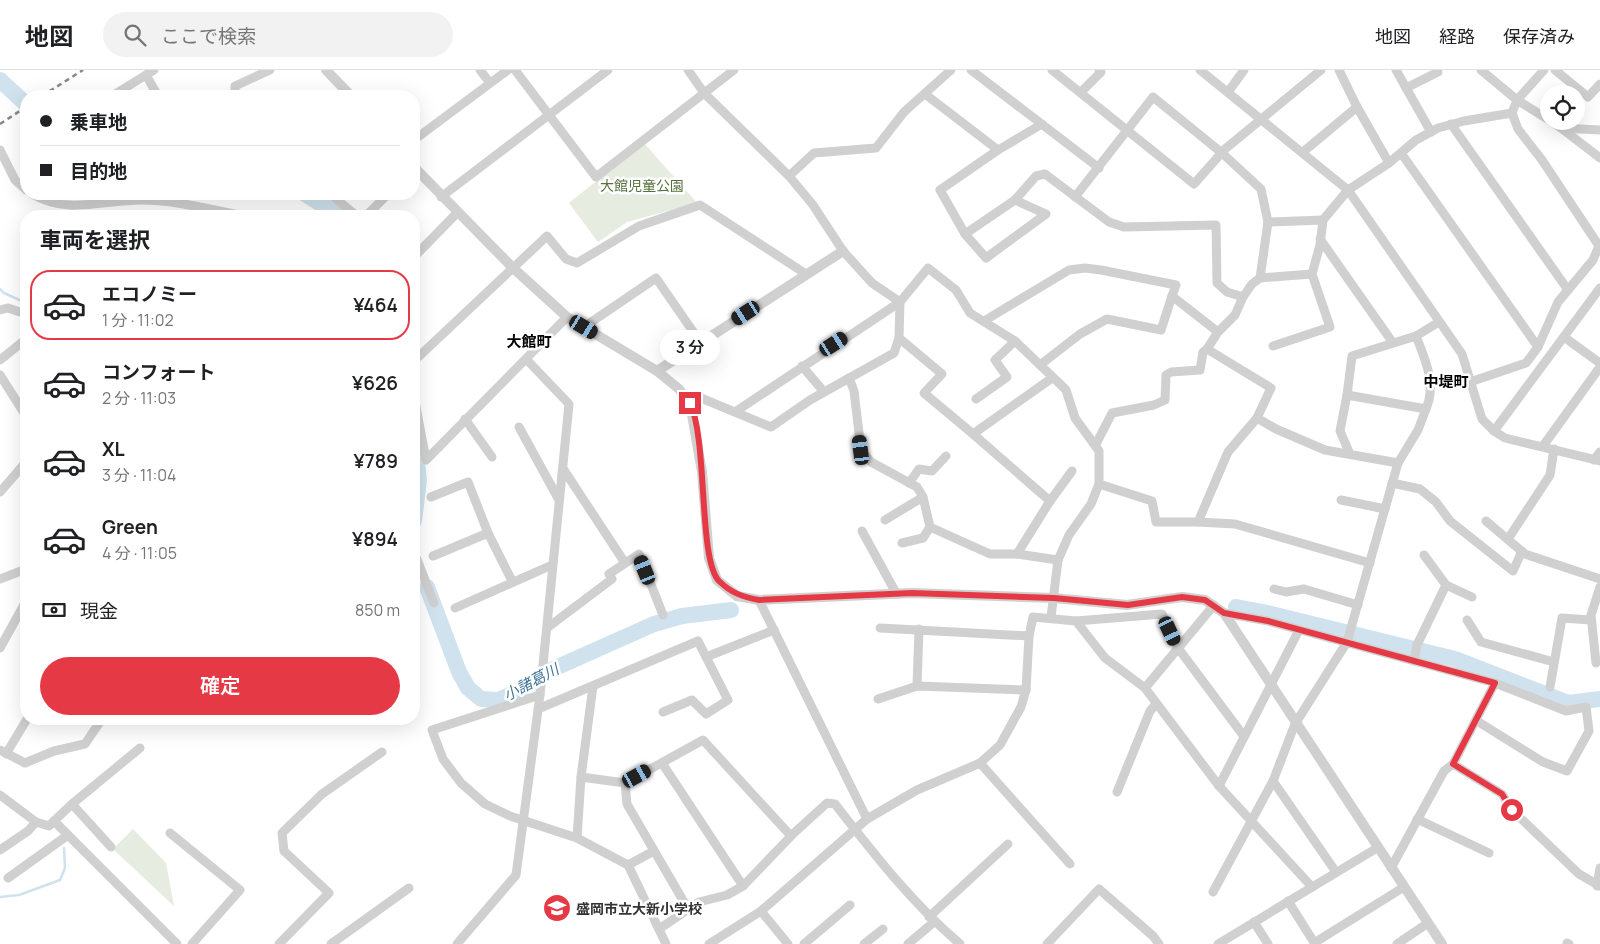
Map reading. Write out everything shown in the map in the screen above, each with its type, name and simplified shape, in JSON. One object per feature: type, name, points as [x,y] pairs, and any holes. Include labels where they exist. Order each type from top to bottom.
[{"type":"street","points":[[235,90],[235,86],[270,70]]},
{"type":"street","points":[[326,70],[344,90]]},
{"type":"street","points":[[480,70],[490,83]]},
{"type":"street","points":[[420,136],[508,70]]},
{"type":"street","points":[[515,70],[596,177],[734,70]]},
{"type":"street","points":[[441,197],[608,70]]},
{"type":"street","points":[[688,70],[704,93],[789,176],[813,205],[843,251],[872,283],[900,302]]},
{"type":"street","points":[[789,176],[814,153],[876,148],[904,112],[951,70]]},
{"type":"street","points":[[971,70],[1098,168]]},
{"type":"street","points":[[1052,70],[1194,184],[1222,152],[1263,120],[1321,70]]},
{"type":"street","points":[[1081,92],[1101,72],[1099,70]]},
{"type":"street","points":[[1200,70],[1348,190],[1462,354],[1482,419],[1494,431],[1505,438],[1544,446],[1597,461],[1600,452]]},
{"type":"street","points":[[1228,92],[1244,70]]},
{"type":"street","points":[[1339,70],[1357,107],[1389,163]]},
{"type":"street","points":[[1396,70],[1431,132]]},
{"type":"street","points":[[1481,70],[1517,100],[1540,115]]},
{"type":"street","points":[[1470,382],[1526,362],[1538,346],[1558,302],[1594,260],[1599,246],[1542,160],[1518,129],[1512,113],[1517,100],[1544,70]]},
{"type":"street","points":[[1555,70],[1588,97],[1600,84]]},
{"type":"street","points":[[122,90],[150,72],[156,90]]},
{"type":"street","points":[[1406,88],[1438,72]]},
{"type":"street","points":[[924,94],[998,150]]},
{"type":"street","points":[[1076,197],[1153,97],[1222,152],[1261,189],[1268,222],[1260,278]]},
{"type":"street","points":[[1303,152],[1357,107]]},
{"type":"street","points":[[1273,346],[1330,327],[1312,274],[1323,220],[1348,190],[1389,163],[1416,140],[1431,132],[1451,124],[1512,113]]},
{"type":"street","points":[[1016,200],[1046,214],[986,258],[965,234],[940,190],[998,150],[1042,124]]},
{"type":"street","points":[[1451,124],[1568,290]]},
{"type":"street","points":[[1585,129],[1600,130]]},
{"type":"street","points":[[1564,130],[1600,158]]},
{"type":"street","points":[[0,150],[15,180],[20,185]]},
{"type":"street","points":[[1401,153],[1538,346]]},
{"type":"street","points":[[420,174],[456,213],[567,317],[657,371],[679,389],[690,403],[702,472],[709,558],[717,580],[737,596],[759,600],[896,593],[1054,598],[1128,605],[1182,597],[1205,600],[1224,613],[1295,724],[1442,944]]},
{"type":"street","points":[[965,234],[1016,200],[1036,176],[1045,174],[1110,222],[1124,227],[1216,225],[1216,283],[1227,292],[1243,297]]},
{"type":"street","points":[[42,200],[65,206],[141,200]]},
{"type":"street","points":[[168,200],[216,210]]},
{"type":"street","points":[[337,200],[350,210]]},
{"type":"street","points":[[372,210],[382,200]]},
{"type":"street","points":[[420,355],[547,236],[566,259],[576,263],[639,226],[700,205],[806,274]]},
{"type":"street","points":[[420,251],[456,213]]},
{"type":"street","points":[[1268,222],[1323,220]]},
{"type":"street","points":[[1320,239],[1393,343]]},
{"type":"street","points":[[657,371],[843,251]]},
{"type":"street","points":[[735,412],[900,302],[928,268],[956,290],[970,313],[1015,341],[1066,390],[1074,418],[1096,444],[1099,451],[1098,484],[1091,504],[1069,535],[1058,560],[1051,617]]},
{"type":"street","points":[[984,321],[1069,270],[1085,268],[1102,270],[1176,285],[1160,330],[1107,319],[1080,334],[1040,365]]},
{"type":"street","points":[[1096,444],[1112,413],[1154,405],[1165,400],[1166,375],[1171,372],[1200,370],[1203,352],[1218,332],[1235,315],[1243,297],[1252,284],[1260,278],[1312,274]]},
{"type":"street","points":[[584,327],[656,278],[701,343]]},
{"type":"street","points":[[1494,431],[1600,288]]},
{"type":"street","points":[[1172,296],[1218,332]]},
{"type":"street","points":[[690,403],[701,398],[771,427],[824,392],[894,352],[899,338],[900,302]]},
{"type":"street","points":[[0,310],[8,308],[20,312]]},
{"type":"street","points":[[420,428],[426,460],[465,419],[527,360],[567,317]]},
{"type":"street","points":[[1349,452],[1340,431],[1352,356],[1416,336],[1439,322]]},
{"type":"street","points":[[1213,892],[1273,781],[1295,724],[1348,640],[1398,462],[1418,430],[1430,401],[1430,372],[1416,336]]},
{"type":"street","points":[[1564,337],[1600,363]]},
{"type":"street","points":[[899,338],[942,374],[924,393],[1050,501]]},
{"type":"street","points":[[976,399],[1007,377],[995,360],[1015,341]]},
{"type":"street","points":[[0,360],[20,344]]},
{"type":"street","points":[[1198,522],[1228,452],[1257,418],[1271,388],[1207,349]]},
{"type":"street","points":[[457,944],[516,875],[540,695],[552,565],[564,470],[569,404],[527,360]]},
{"type":"street","points":[[802,366],[824,392]]},
{"type":"street","points":[[1544,446],[1600,367]]},
{"type":"street","points":[[0,375],[20,407]]},
{"type":"street","points":[[849,378],[854,391],[861,450],[871,462],[917,487],[923,497],[930,527],[923,538],[902,543]]},
{"type":"street","points":[[973,434],[1052,378]]},
{"type":"street","points":[[1347,395],[1426,409]]},
{"type":"street","points":[[1257,418],[1304,442],[1325,450],[1349,452],[1398,462]]},
{"type":"street","points":[[465,419],[492,457]]},
{"type":"street","points":[[519,427],[559,500]]},
{"type":"street","points":[[1508,539],[1550,475],[1554,449]]},
{"type":"street","points":[[909,483],[920,469],[932,471],[946,456]]},
{"type":"street","points":[[0,492],[20,469]]},
{"type":"street","points":[[564,470],[625,563]]},
{"type":"street","points":[[1018,554],[1050,501],[1072,471]]},
{"type":"street","points":[[431,497],[468,482],[488,533],[512,581]]},
{"type":"street","points":[[1392,483],[1420,489],[1436,502],[1450,521],[1513,571],[1522,551]]},
{"type":"street","points":[[1098,484],[1152,501],[1156,522],[1235,524],[1370,563]]},
{"type":"street","points":[[885,520],[923,497]]},
{"type":"street","points":[[1341,500],[1385,509]]},
{"type":"street","points":[[1486,521],[1525,554],[1600,579]]},
{"type":"street","points":[[930,527],[990,554],[1018,554],[1058,560]]},
{"type":"street","points":[[862,531],[896,593]]},
{"type":"street","points":[[433,556],[488,533]]},
{"type":"street","points":[[547,628],[612,579],[609,574],[639,554],[664,615]]},
{"type":"street","points":[[1424,556],[1446,584],[1472,597]]},
{"type":"street","points":[[455,608],[512,581],[552,565]]},
{"type":"street","points":[[420,568],[434,603]]},
{"type":"street","points":[[0,580],[20,572]]},
{"type":"street","points":[[1414,659],[1417,645],[1446,584]]},
{"type":"street","points":[[1596,663],[1591,615],[1600,586]]},
{"type":"street","points":[[1274,589],[1286,592],[1304,589],[1358,605]]},
{"type":"street","points":[[759,600],[867,819]]},
{"type":"street","points":[[1145,688],[1214,605]]},
{"type":"street","points":[[0,648],[20,612]]},
{"type":"street","points":[[1224,613],[1268,621],[1299,630],[1348,640],[1495,683],[1566,710],[1586,707],[1589,731],[1567,771],[1543,762],[1477,721]]},
{"type":"street","points":[[709,944],[761,911],[867,819],[917,790],[980,763],[1000,745],[1009,732],[1021,707],[1026,690],[1029,636],[1033,617],[1051,617],[1076,621],[1162,614],[1178,648],[1243,736]]},
{"type":"street","points":[[1550,687],[1562,618],[1591,620]]},
{"type":"street","points":[[1467,620],[1481,642],[1554,662]]},
{"type":"street","points":[[1076,621],[1105,658],[1145,688],[1218,786],[1312,887]]},
{"type":"street","points":[[880,628],[1029,636]]},
{"type":"street","points":[[916,686],[919,629]]},
{"type":"street","points":[[706,656],[774,630]]},
{"type":"street","points":[[1218,786],[1299,630]]},
{"type":"street","points":[[538,709],[698,641],[728,700],[706,714],[692,700],[663,712]]},
{"type":"street","points":[[1391,868],[1444,771],[1453,764],[1477,721],[1495,683]]},
{"type":"street","points":[[576,838],[581,777],[594,686]]},
{"type":"street","points":[[878,699],[916,686],[1026,690]]},
{"type":"street","points":[[540,695],[432,730],[444,759],[461,783],[485,804],[576,838],[628,864],[666,944]]},
{"type":"street","points":[[1117,792],[1150,711],[1156,704]]},
{"type":"street","points":[[23,725],[3,752],[26,763],[54,751],[84,744],[98,725]]},
{"type":"street","points":[[581,777],[625,783],[703,740],[791,836]]},
{"type":"street","points":[[0,795],[36,822],[49,826],[72,804],[140,748]]},
{"type":"street","points":[[279,944],[330,893],[284,850],[282,833],[322,794],[382,752]]},
{"type":"street","points":[[662,763],[744,886]]},
{"type":"street","points":[[980,763],[1070,864]]},
{"type":"street","points":[[1453,764],[1502,794],[1512,810],[1572,868],[1599,886]]},
{"type":"street","points":[[1273,781],[1336,872]]},
{"type":"street","points":[[625,783],[627,804],[688,909]]},
{"type":"street","points":[[659,929],[699,902],[727,895],[744,886],[791,836],[827,803],[835,804],[890,876],[932,919],[960,944]]},
{"type":"street","points":[[72,804],[111,847]]},
{"type":"street","points":[[1417,819],[1489,853]]},
{"type":"street","points":[[54,821],[177,944]]},
{"type":"street","points":[[0,850],[28,831],[36,822]]},
{"type":"street","points":[[170,833],[240,890],[192,944]]},
{"type":"street","points":[[8,878],[68,835]]},
{"type":"street","points":[[908,944],[1008,844]]},
{"type":"street","points":[[1218,944],[1377,848]]},
{"type":"street","points":[[628,864],[654,851]]},
{"type":"street","points":[[1599,886],[1600,868]]},
{"type":"street","points":[[1288,901],[1315,943],[1404,887]]},
{"type":"street","points":[[331,944],[410,888]]},
{"type":"street","points":[[1047,944],[1099,889],[1153,936],[1159,944]]},
{"type":"street","points":[[804,944],[850,905]]},
{"type":"street","points":[[761,911],[788,944]]},
{"type":"street","points":[[1254,922],[1268,944]]},
{"type":"street","points":[[1397,944],[1428,923]]},
{"type":"street","points":[[864,944],[883,929]]},
{"type":"green space","name":"大館児童公園","points":[[644,143],[697,203],[627,222],[598,242],[569,203]]},
{"type":"green space","points":[[133,829],[166,863],[174,906],[113,849]]},
{"type":"waterway","name":"小諸葛川","points":[[0,80],[20,98]]},
{"type":"waterway","name":"小諸葛川","points":[[315,200],[330,210]]},
{"type":"waterway","points":[[0,289],[4,293],[20,300]]},
{"type":"waterway","name":"小諸葛川","points":[[427,587],[459,672],[468,688],[481,699],[498,700],[517,692],[553,669],[654,624],[682,616],[731,610]]},
{"type":"waterway","name":"小諸葛川","points":[[1236,607],[1455,659],[1568,703],[1600,699]]},
{"type":"waterway","points":[[0,897],[19,895],[60,880],[65,868],[64,848]]},
{"type":"railway","points":[[51,90],[83,70]]},
{"type":"railway","points":[[0,124],[20,111]]},
{"type":"place","name":"盛岡市立大新小学校","points":[[557,908]]},
{"type":"district","name":"大館町","points":[[529,341]]},
{"type":"district","name":"中堤町","points":[[1446,381]]},
{"type":"route","points":[[690,403],[693,408],[702,472],[709,558],[717,580],[737,596],[759,600],[912,593],[1054,598],[1128,605],[1182,597],[1205,600],[1224,613],[1268,621],[1495,683],[1477,721],[1453,764],[1502,794],[1512,810]]}]
